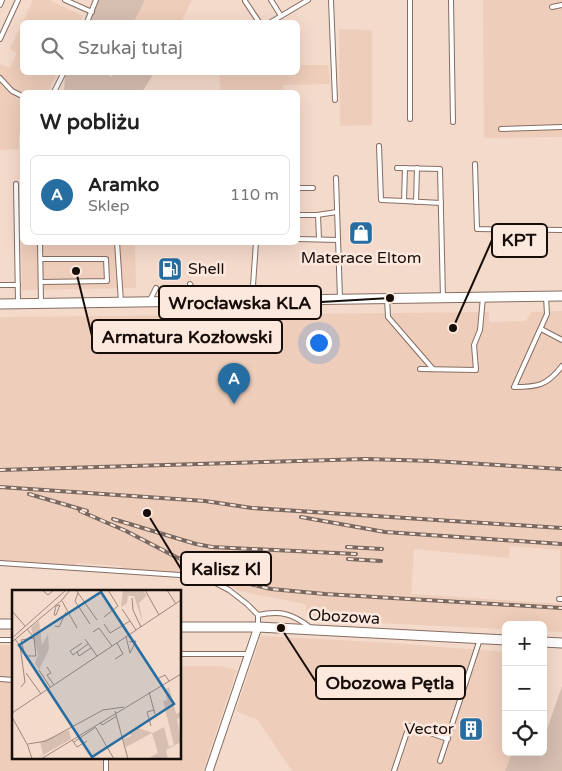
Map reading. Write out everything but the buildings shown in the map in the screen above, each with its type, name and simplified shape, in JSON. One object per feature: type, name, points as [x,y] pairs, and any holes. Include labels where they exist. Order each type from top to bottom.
[{"type":"street","points":[[0,304],[562,296]]},
{"type":"street","name":"Obozowa","points":[[181,627],[258,627],[502,640]]},
{"type":"street","points":[[209,771],[258,627]]},
{"type":"street","points":[[547,642],[562,643]]},
{"type":"lane","points":[[0,5],[2,0]]},
{"type":"lane","points":[[0,39],[18,0]]},
{"type":"lane","points":[[65,0],[92,12]]},
{"type":"lane","points":[[88,20],[96,0]]},
{"type":"lane","points":[[271,0],[281,16]]},
{"type":"lane","points":[[296,0],[300,5]]},
{"type":"lane","points":[[275,20],[308,0]]},
{"type":"lane","points":[[332,0],[335,100]]},
{"type":"lane","points":[[410,0],[410,119]]},
{"type":"lane","points":[[451,0],[453,122]]},
{"type":"lane","points":[[245,1],[258,20]]},
{"type":"lane","points":[[552,7],[562,5]]},
{"type":"lane","points":[[55,90],[62,75]]},
{"type":"lane","points":[[0,78],[12,91],[20,95]]},
{"type":"lane","points":[[501,129],[562,127]]},
{"type":"lane","points":[[379,146],[381,200],[441,203]]},
{"type":"lane","points":[[475,164],[477,229],[562,230]]},
{"type":"lane","points":[[396,168],[440,169],[443,298]]},
{"type":"lane","points":[[404,201],[405,168]]},
{"type":"lane","points":[[416,202],[418,168]]},
{"type":"lane","points":[[336,178],[340,299]]},
{"type":"lane","points":[[16,184],[18,304]]},
{"type":"lane","points":[[300,188],[313,188]]},
{"type":"lane","points":[[300,215],[337,212]]},
{"type":"lane","points":[[318,215],[318,240]]},
{"type":"lane","points":[[300,239],[338,240]]},
{"type":"lane","points":[[40,245],[41,303]]},
{"type":"lane","points":[[117,245],[121,302]]},
{"type":"lane","points":[[252,300],[256,245]]},
{"type":"lane","points":[[41,259],[106,259],[107,280],[41,282]]},
{"type":"lane","points":[[190,284],[198,301]]},
{"type":"lane","points":[[0,285],[18,285]]},
{"type":"lane","points":[[149,302],[156,288]]},
{"type":"lane","points":[[546,296],[547,314],[514,387],[538,387],[556,375],[562,366]]},
{"type":"lane","points":[[420,368],[476,370],[474,345],[480,330],[483,297]]},
{"type":"lane","points":[[387,298],[388,317],[433,369]]},
{"type":"lane","points":[[541,329],[562,340]]},
{"type":"lane","points":[[0,563],[195,576],[208,579],[229,590],[247,604],[258,615],[258,627]]},
{"type":"lane","points":[[258,615],[271,613],[291,615],[313,630]]},
{"type":"lane","points":[[440,761],[480,639]]},
{"type":"lane","points":[[181,654],[248,654]]},
{"type":"lane","points":[[394,771],[409,726],[448,739]]},
{"type":"lane","points":[[106,758],[106,771]]},
{"type":"shaded area","points":[[33,0],[49,0],[83,16],[81,20],[24,20]]},
{"type":"shaded area","points":[[99,0],[145,0],[135,20],[91,20]]},
{"type":"shaded area","points":[[145,0],[192,0],[182,20],[135,20]]},
{"type":"shaded area","points":[[483,0],[562,0],[562,137],[484,138]]},
{"type":"shaded area","points":[[20,27],[20,75],[56,75],[49,90],[20,90],[19,149],[0,150],[0,64],[10,68],[17,53],[10,49]]},
{"type":"shaded area","points":[[339,29],[372,30],[372,125],[340,126]]},
{"type":"shaded area","points":[[300,65],[328,65],[330,84],[283,85],[283,90],[221,90],[219,75],[300,75]]},
{"type":"shaded area","points":[[66,75],[110,75],[109,77],[113,75],[153,75],[143,90],[64,90]]},
{"type":"shaded area","points":[[21,245],[135,245],[136,288],[22,290]]},
{"type":"shaded area","points":[[562,311],[562,596],[560,596],[560,550],[510,546],[509,558],[414,549],[411,594],[562,604],[562,632],[547,631],[547,621],[502,621],[502,629],[311,620],[308,619],[305,604],[239,591],[223,580],[125,573],[121,566],[0,560],[0,317],[489,312],[489,322],[526,321],[531,312]]},
{"type":"shaded area","points":[[261,636],[392,643],[502,652],[502,756],[511,756],[505,771],[292,771],[258,720],[236,711]]},
{"type":"shaded area","points":[[0,645],[12,646],[12,758],[181,758],[181,666],[220,666],[237,670],[203,771],[0,771]]},
{"type":"shaded area","points":[[562,686],[562,771],[505,771],[511,756],[547,756],[547,729]]},
{"type":"railway","points":[[0,470],[366,459],[562,469]]},
{"type":"railway","points":[[0,487],[205,501],[252,508],[562,528]]},
{"type":"railway","points":[[29,494],[87,511]]},
{"type":"railway","points":[[80,511],[204,569],[271,589],[562,608]]},
{"type":"railway","points":[[301,517],[385,532],[562,544]]},
{"type":"railway","points":[[113,519],[212,547],[356,554]]},
{"type":"railway","points":[[347,547],[382,549]]},
{"type":"railway","points":[[348,559],[381,561]]},
{"type":"place","name":"Materace Eltom","points":[[361,233]]},
{"type":"place","name":"Shell","points":[[170,269]]},
{"type":"place","name":"Armatura Kozłowski","points":[[76,271]]},
{"type":"place","name":"Wrocławska KLA","points":[[390,298]]},
{"type":"place","name":"KPT","points":[[453,328]]},
{"type":"place","name":"Aramko","points":[[234,404]]},
{"type":"place","name":"Kalisz Kl","points":[[147,513]]},
{"type":"place","name":"Obozowa Pętla","points":[[281,628]]},
{"type":"place","name":"Vector","points":[[471,729]]}]
